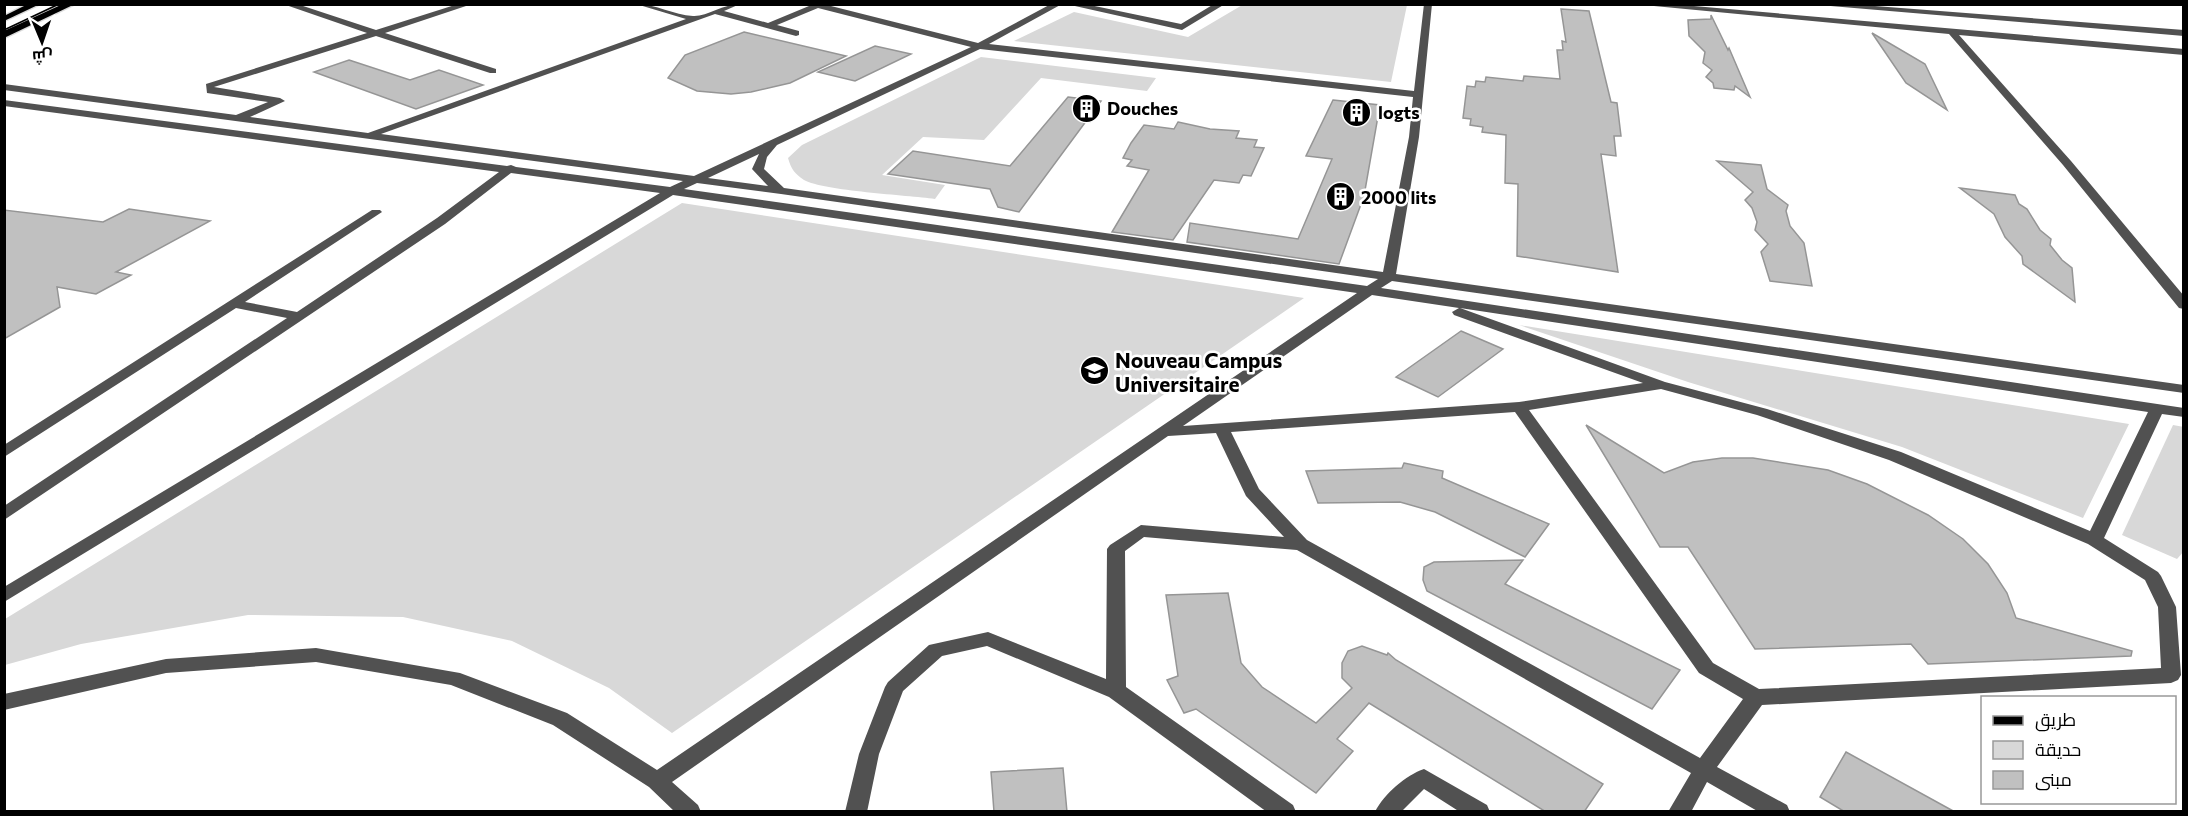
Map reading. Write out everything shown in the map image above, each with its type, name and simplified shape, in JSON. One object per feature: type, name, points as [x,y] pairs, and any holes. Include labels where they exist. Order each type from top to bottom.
[{"type":"main road","points":[[4,19],[36,4]]},
{"type":"main road","points":[[4,35],[71,4]]},
{"type":"lane","points":[[287,4],[493,71]]},
{"type":"lane","points":[[236,119],[280,101],[210,91],[208,86],[468,4]]},
{"type":"lane","points":[[640,4],[695,20]]},
{"type":"lane","points":[[369,135],[736,4]]},
{"type":"lane","points":[[4,596],[671,191],[979,46],[1058,4]]},
{"type":"lane","points":[[1070,4],[1182,27],[1221,4]]},
{"type":"lane","points":[[657,782],[1389,277],[1414,137],[1428,4]]},
{"type":"lane","points":[[1637,4],[2184,52]]},
{"type":"lane","points":[[1811,4],[2184,33]]},
{"type":"lane","points":[[768,26],[814,5],[979,46],[1417,94]]},
{"type":"lane","points":[[716,12],[796,33]]},
{"type":"lane","points":[[1951,31],[2067,163],[2184,305]]},
{"type":"lane","points":[[4,87],[781,191],[2184,389]]},
{"type":"lane","points":[[4,102],[671,191],[1212,267],[2184,413]]},
{"type":"lane","points":[[774,141],[762,157],[758,169],[766,180],[781,191]]},
{"type":"lane","points":[[4,514],[441,221],[529,157]]},
{"type":"lane","points":[[4,452],[376,212]]},
{"type":"lane","points":[[1428,301],[1661,385],[1762,412],[1895,456],[2094,540],[2152,576],[2166,607],[2171,675],[1756,697],[1706,668],[1519,407]]},
{"type":"lane","points":[[233,304],[298,316]]},
{"type":"lane","points":[[1164,432],[1519,407],[1661,385]]},
{"type":"lane","points":[[2094,540],[2157,410]]},
{"type":"lane","points":[[1221,428],[1252,492],[1301,544],[1779,812]]},
{"type":"lane","points":[[1116,691],[1116,549],[1141,531],[1301,544]]},
{"type":"lane","points":[[856,812],[869,754],[895,687],[936,650],[988,639],[1116,691],[1284,812]]},
{"type":"lane","points":[[4,702],[166,666],[316,655],[453,678],[560,720],[657,782],[690,812]]},
{"type":"lane","points":[[1679,812],[1704,769],[1756,697]]},
{"type":"lane","points":[[1386,812],[1412,786],[1424,778],[1479,812]]},
{"type":"green space","points":[[1244,4],[1407,5],[1391,82],[1014,41],[1074,12],[1188,37]]},
{"type":"green space","points":[[981,57],[1156,78],[1147,91],[1041,78],[984,140],[923,137],[882,175],[945,185],[935,199],[814,184],[804,180],[792,168],[788,158],[802,145]]},
{"type":"green space","points":[[682,203],[1304,298],[672,733],[609,688],[512,641],[403,617],[248,615],[81,644],[5,665],[5,619]]},
{"type":"green space","points":[[1519,325],[2129,424],[2083,518],[1902,447],[1688,382]]},
{"type":"green space","points":[[2173,425],[2184,427],[2184,551],[2177,559],[2122,535]]},
{"type":"building","points":[[1561,9],[1589,11],[1611,102],[1617,103],[1621,136],[1614,136],[1616,156],[1601,154],[1618,272],[1517,256],[1518,184],[1505,183],[1506,135],[1482,132],[1483,127],[1470,125],[1471,119],[1463,118],[1467,86],[1475,87],[1476,81],[1485,82],[1486,77],[1523,81],[1524,76],[1560,79],[1557,50],[1563,50],[1562,41],[1566,42]]},
{"type":"building","points":[[1711,15],[1728,50],[1729,48],[1750,97],[1735,86],[1734,90],[1714,88],[1713,83],[1706,77],[1712,70],[1703,63],[1705,52],[1689,36],[1688,20],[1711,19]]},
{"type":"building","points":[[744,32],[846,56],[790,83],[751,92],[731,94],[697,91],[668,78],[685,55]]},
{"type":"building","points":[[1872,33],[1925,64],[1947,110],[1906,83]]},
{"type":"building","points":[[875,46],[911,54],[855,81],[818,72]]},
{"type":"building","points":[[349,60],[410,80],[439,70],[483,85],[416,109],[314,72]]},
{"type":"building","points":[[1068,97],[1101,101],[1019,212],[998,207],[990,189],[888,174],[913,151],[1010,166]]},
{"type":"building","points":[[1333,100],[1380,105],[1364,196],[1339,264],[1187,242],[1190,223],[1298,239],[1332,159],[1306,156]]},
{"type":"building","points":[[1178,122],[1210,129],[1239,131],[1236,138],[1257,140],[1254,147],[1264,148],[1251,176],[1243,175],[1239,183],[1214,180],[1173,240],[1112,232],[1149,170],[1127,166],[1132,160],[1123,158],[1131,143],[1144,125],[1174,129]]},
{"type":"building","points":[[1717,161],[1761,165],[1767,189],[1788,205],[1786,211],[1790,226],[1804,243],[1812,286],[1770,281],[1761,252],[1768,244],[1755,230],[1757,222],[1752,208],[1745,200],[1753,192]]},
{"type":"building","points":[[1960,188],[2015,195],[2019,204],[2027,209],[2040,230],[2051,239],[2050,245],[2072,268],[2075,302],[2023,264],[2022,256],[2005,237],[1994,214]]},
{"type":"building","points":[[129,209],[210,221],[116,272],[131,275],[96,294],[57,287],[60,307],[4,339],[4,210],[103,222]]},
{"type":"building","points":[[1461,331],[1503,349],[1438,397],[1396,377]]},
{"type":"building","points":[[1586,425],[1664,473],[1693,462],[1722,458],[1753,458],[1828,470],[1867,484],[1928,515],[1963,539],[1988,564],[2007,593],[2016,618],[2132,651],[2131,656],[1928,664],[1911,644],[1755,649],[1688,547],[1660,547]]},
{"type":"building","points":[[1404,463],[1443,471],[1442,478],[1549,524],[1525,557],[1435,512],[1400,502],[1318,503],[1306,471],[1402,468]]},
{"type":"building","points":[[1523,560],[1505,584],[1680,670],[1652,709],[1427,591],[1423,580],[1424,567],[1434,562]]},
{"type":"building","points":[[1228,593],[1241,663],[1262,687],[1316,723],[1352,688],[1342,678],[1342,663],[1348,651],[1362,646],[1387,655],[1388,653],[1396,660],[1603,784],[1584,812],[1546,812],[1369,703],[1337,739],[1353,751],[1316,793],[1196,709],[1184,713],[1167,680],[1178,676],[1166,595]]},
{"type":"building","points":[[1846,752],[1955,812],[1845,812],[1820,797]]},
{"type":"building","points":[[1063,768],[1067,812],[994,812],[991,772]]},
{"type":"tram line","points":[[4,30],[59,4]]},
{"type":"place","name":"Douches","points":[[1086,108]]},
{"type":"place","name":"logts","points":[[1357,112]]},
{"type":"place","name":"2000 lits","points":[[1340,197]]},
{"type":"place","name":"Nouveau Campus Universitaire","points":[[1094,371]]}]
